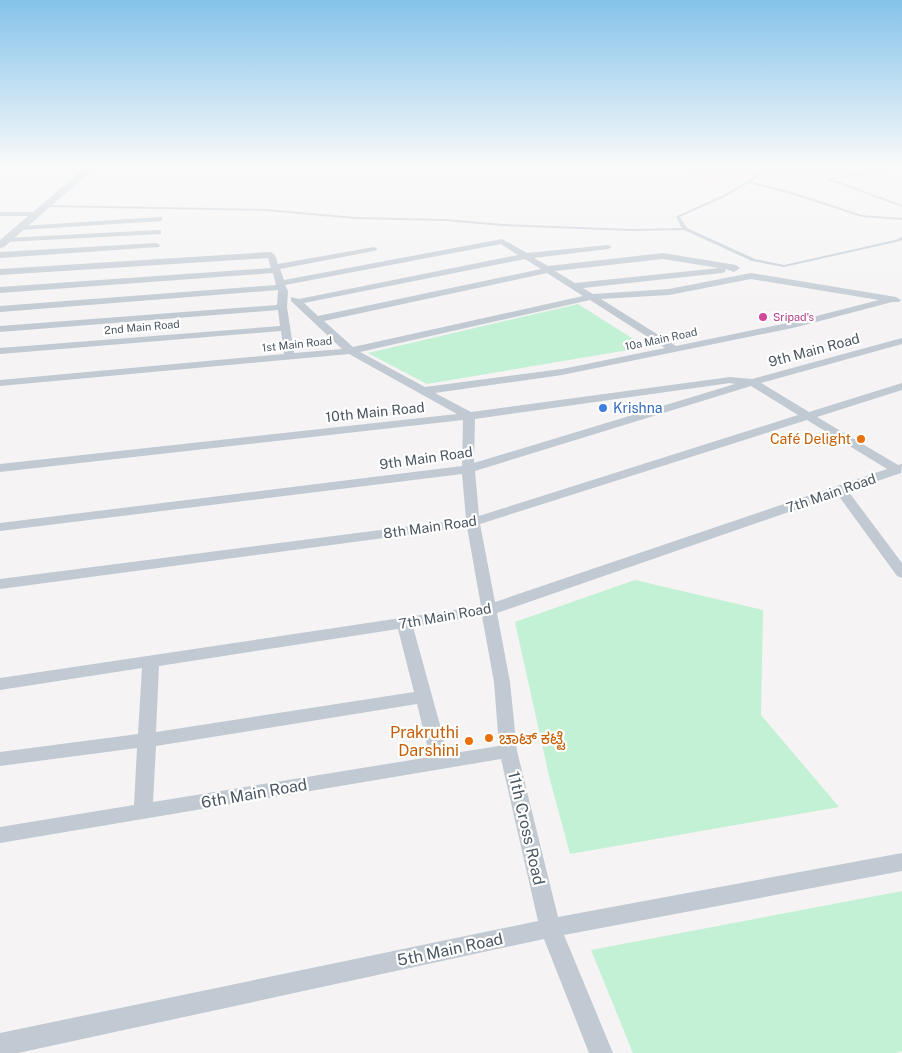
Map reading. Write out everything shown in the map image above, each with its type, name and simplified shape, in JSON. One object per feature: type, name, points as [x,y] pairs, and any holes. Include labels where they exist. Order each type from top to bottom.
[{"type":"street","points":[[3,243],[37,215]]},
{"type":"street","points":[[22,228],[159,219]]},
{"type":"street","points":[[3,243],[158,232]]},
{"type":"street","points":[[0,309],[281,287],[502,241],[674,349]]},
{"type":"street","points":[[0,255],[156,245]]},
{"type":"street","points":[[0,329],[282,309],[526,256],[608,247]]},
{"type":"street","points":[[0,290],[276,268],[374,249]]},
{"type":"street","points":[[0,272],[272,255],[281,287],[282,309],[290,358]]},
{"type":"street","points":[[318,319],[547,269],[663,256],[736,268],[573,286]]},
{"type":"street","name":"1st Main Road","points":[[0,383],[352,351],[592,298],[669,292],[751,276],[815,288],[899,299]]},
{"type":"street","points":[[136,299],[139,280]]},
{"type":"street","points":[[281,287],[352,351],[469,416]]},
{"type":"street","points":[[15,308],[24,288]]},
{"type":"street","name":"10a Main Road","points":[[423,390],[562,372],[797,324],[899,299]]},
{"type":"street","name":"2nd Main Road","points":[[0,351],[286,328]]},
{"type":"street","name":"9th Main Road","points":[[0,527],[468,469],[752,382],[902,341]]},
{"type":"street","name":"10th Main Road","points":[[0,468],[469,416],[730,380],[752,382]]},
{"type":"street","points":[[752,382],[899,469]]},
{"type":"street","name":"8th Main Road","points":[[0,584],[473,522],[902,386]]},
{"type":"street","name":"11th Cross Road","points":[[469,416],[468,469],[473,522],[502,682],[508,750],[550,928],[601,1053]]},
{"type":"street","name":"7th Main Road","points":[[0,684],[489,610],[899,469]]},
{"type":"street","points":[[841,490],[902,573]]},
{"type":"street","points":[[404,623],[442,762]]},
{"type":"street","points":[[143,812],[151,662]]},
{"type":"street","points":[[0,759],[147,740],[424,697]]},
{"type":"street","name":"6th Main Road","points":[[0,835],[508,750]]},
{"type":"street","name":"5th Main Road","points":[[0,1045],[550,928],[902,862]]},
{"type":"lane","points":[[323,215],[632,230],[685,229],[754,260],[784,266],[896,241],[902,238]]},
{"type":"lane","points":[[682,215],[678,217],[685,229]]},
{"type":"lane","points":[[859,215],[901,220]]},
{"type":"green space","points":[[578,304],[646,347],[427,384],[368,353]]},
{"type":"green space","points":[[635,580],[763,610],[761,715],[839,807],[570,854],[549,776],[515,622]]},
{"type":"green space","points":[[902,891],[902,1051],[895,1053],[633,1053],[591,950]]},
{"type":"place","name":"Sripad's","points":[[763,317]]},
{"type":"place","name":"Krishna","points":[[603,408]]},
{"type":"place","name":"Café Delight","points":[[861,439]]},
{"type":"place","name":"ಚಾಟ್ ಕಟ್ಟೆ","points":[[489,738]]},
{"type":"place","name":"Prakruthi Darshini","points":[[469,741]]}]
